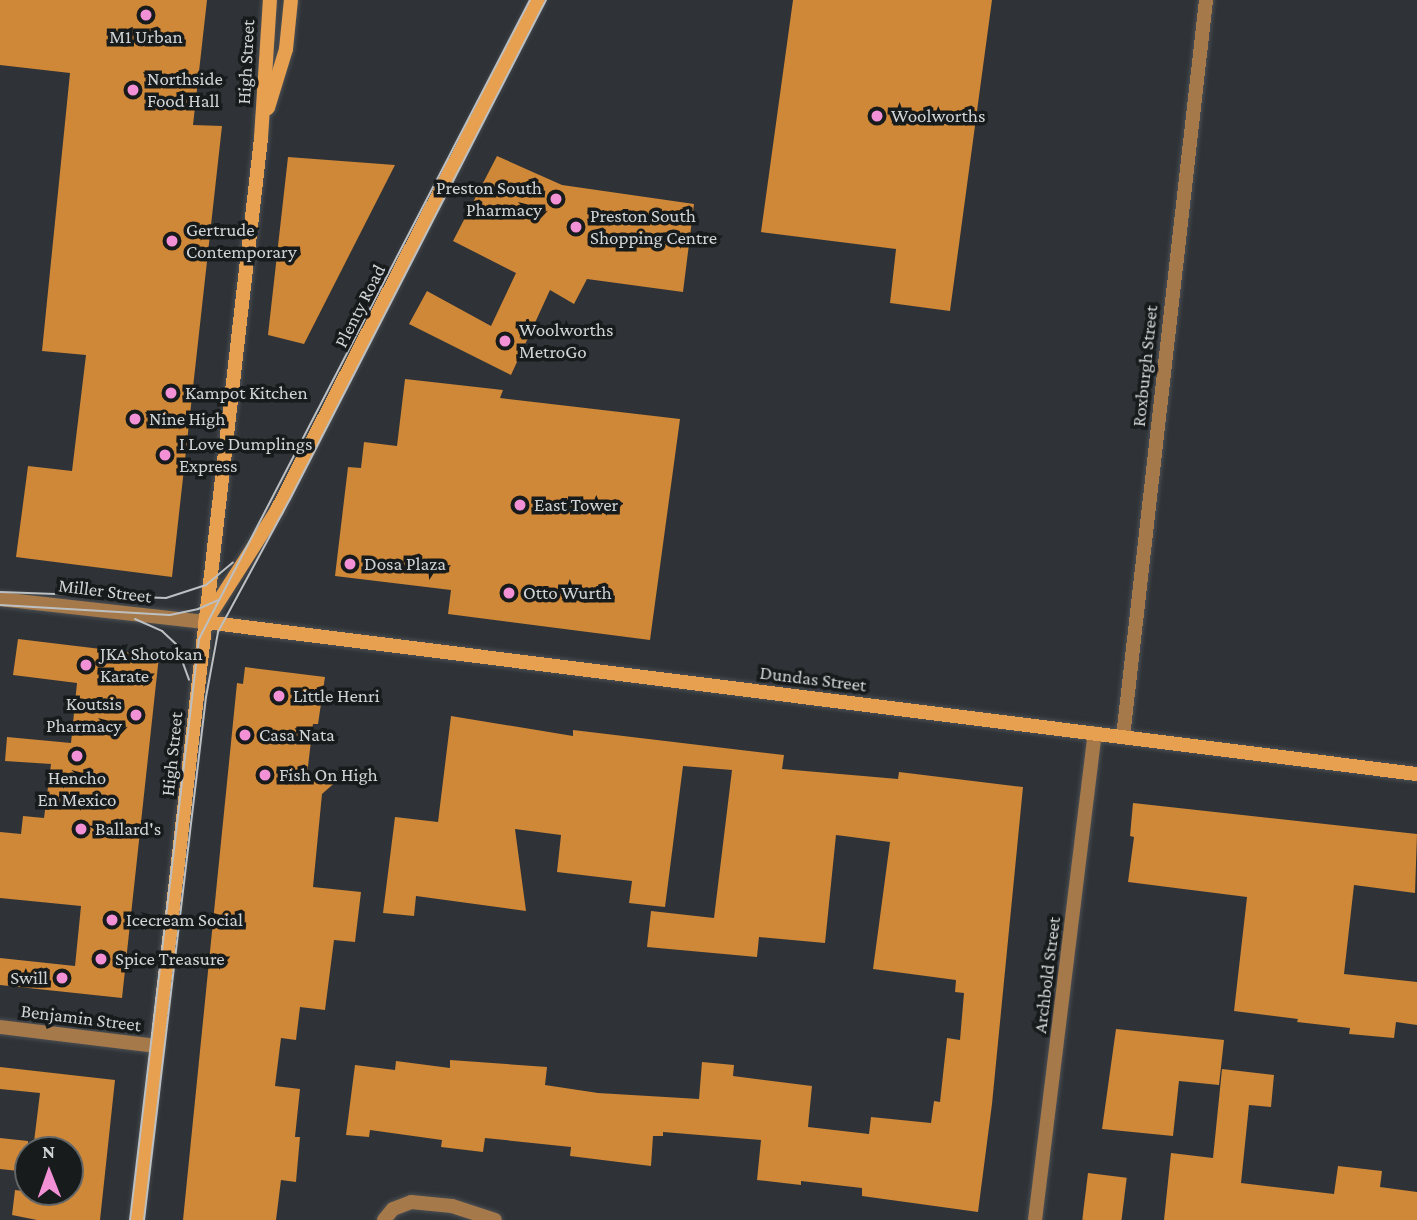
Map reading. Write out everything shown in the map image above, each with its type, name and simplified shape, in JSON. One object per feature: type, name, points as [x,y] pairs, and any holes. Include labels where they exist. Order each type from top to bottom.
[{"type":"main road","name":"High Street","points":[[137,1220],[262,126],[270,0]]},
{"type":"main road","name":"High Street","points":[[262,126],[286,50],[292,0]]},
{"type":"main road","name":"Plenty Road","points":[[205,622],[277,510],[538,0]]},
{"type":"main road","name":"Dundas Street","points":[[205,622],[1417,774]]},
{"type":"street","name":"Roxburgh Street","points":[[1123,737],[1206,0]]},
{"type":"street","name":"Miller Street","points":[[0,598],[205,622]]},
{"type":"street","name":"Archbold Street","points":[[1035,1220],[1096,734]]},
{"type":"street","name":"Benjamin Street","points":[[0,1027],[158,1046]]},
{"type":"street","points":[[384,1220],[393,1209],[411,1202],[452,1206],[495,1220]]},
{"type":"building","points":[[0,0],[207,0],[193,125],[222,126],[172,577],[16,557],[28,466],[72,471],[86,355],[42,351],[70,73],[0,65]]},
{"type":"building","name":"Woolworths","points":[[793,0],[992,0],[950,311],[890,303],[896,249],[761,232]]},
{"type":"building","name":"Preston South Shopping Centre","points":[[497,156],[562,185],[694,204],[683,292],[587,279],[574,304],[550,290],[511,375],[409,324],[427,291],[491,326],[516,273],[453,241]]},
{"type":"building","points":[[288,157],[395,165],[304,344],[268,335]]},
{"type":"building","points":[[405,379],[503,390],[500,398],[680,419],[650,640],[448,614],[451,590],[335,576],[348,467],[361,468],[364,442],[397,446]]},
{"type":"building","points":[[18,639],[159,656],[122,998],[0,985],[0,958],[75,966],[81,906],[0,898],[0,832],[21,834],[23,816],[44,818],[51,764],[5,761],[7,737],[71,743],[77,683],[13,675]]},
{"type":"building","points":[[245,667],[325,677],[318,724],[313,724],[307,775],[339,779],[322,794],[313,887],[361,892],[355,942],[334,940],[325,1010],[300,1007],[296,1040],[281,1038],[275,1086],[300,1089],[295,1137],[300,1137],[296,1182],[281,1180],[276,1220],[183,1220],[237,683],[243,684]]},
{"type":"building","points":[[451,716],[573,736],[573,730],[784,755],[782,769],[898,779],[899,772],[1023,787],[992,1104],[978,1212],[862,1196],[862,1188],[801,1181],[801,1185],[757,1180],[761,1140],[663,1132],[663,1136],[653,1136],[651,1166],[570,1156],[571,1147],[485,1138],[483,1152],[441,1147],[442,1140],[370,1130],[369,1137],[346,1135],[355,1065],[395,1070],[396,1061],[450,1068],[450,1060],[547,1067],[545,1085],[598,1093],[699,1099],[702,1062],[734,1065],[733,1076],[812,1086],[808,1127],[869,1134],[871,1117],[931,1123],[934,1101],[940,1102],[947,1038],[960,1040],[964,993],[955,992],[956,980],[873,969],[890,842],[836,835],[825,943],[759,937],[757,957],[647,947],[651,911],[714,918],[732,770],[683,766],[665,907],[629,903],[632,881],[557,872],[561,835],[515,829],[526,911],[416,896],[414,916],[383,913],[395,817],[438,822]]},
{"type":"building","points":[[1133,803],[1417,834],[1415,893],[1354,885],[1344,974],[1417,982],[1417,1025],[1396,1022],[1394,1038],[1349,1034],[1350,1028],[1234,1011],[1247,897],[1128,882],[1134,837],[1130,836]]},
{"type":"building","points":[[1116,1029],[1224,1040],[1219,1085],[1179,1081],[1173,1136],[1102,1129]]},
{"type":"building","points":[[0,1067],[115,1080],[100,1220],[37,1220],[12,1215],[14,1198],[14,1206],[84,1206],[84,1136],[35,1136],[40,1093],[0,1089]]},
{"type":"building","points":[[1222,1069],[1274,1075],[1271,1107],[1249,1105],[1241,1183],[1334,1194],[1338,1166],[1382,1171],[1380,1187],[1417,1192],[1417,1220],[1164,1220],[1171,1153],[1213,1158]]},
{"type":"building","points":[[0,1138],[14,1140],[14,1170],[0,1169]]},
{"type":"building","points":[[1088,1173],[1127,1178],[1122,1220],[1082,1220]]},
{"type":"tram line","points":[[130,1220],[199,639],[530,0]]},
{"type":"tram line","points":[[144,1220],[206,697],[218,632],[290,499],[546,0]]},
{"type":"tram line","points":[[0,592],[166,598],[206,585],[233,562]]},
{"type":"tram line","points":[[0,605],[170,615],[198,609],[218,600]]},
{"type":"tram line","points":[[135,619],[162,631],[176,644],[189,680]]},
{"type":"place","name":"M1 Urban","points":[[146,15]]},
{"type":"place","name":"Northside Food Hall","points":[[133,90]]},
{"type":"place","name":"Woolworths","points":[[877,116]]},
{"type":"place","name":"Preston South Pharmacy","points":[[556,199]]},
{"type":"place","name":"Preston South Shopping Centre","points":[[576,227]]},
{"type":"place","name":"Gertrude Contemporary","points":[[172,241]]},
{"type":"place","name":"Woolworths MetroGo","points":[[505,341]]},
{"type":"place","name":"Kampot Kitchen","points":[[171,393]]},
{"type":"place","name":"Nine High","points":[[135,419]]},
{"type":"place","name":"I Love Dumplings Express","points":[[165,455]]},
{"type":"place","name":"East Tower","points":[[520,505]]},
{"type":"place","name":"Dosa Plaza","points":[[350,564]]},
{"type":"place","name":"Otto Wurth","points":[[509,593]]},
{"type":"place","name":"JKA Shotokan Karate","points":[[86,665]]},
{"type":"place","name":"Little Henri","points":[[279,696]]},
{"type":"place","name":"Koutsis Pharmacy","points":[[136,715]]},
{"type":"place","name":"Casa Nata","points":[[245,735]]},
{"type":"place","name":"Hencho En Mexico","points":[[77,756]]},
{"type":"place","name":"Fish On High","points":[[265,775]]},
{"type":"place","name":"Ballard's","points":[[81,829]]},
{"type":"place","name":"Icecream Social","points":[[112,920]]},
{"type":"place","name":"Spice Treasure","points":[[101,959]]},
{"type":"place","name":"Swill","points":[[62,978]]}]
